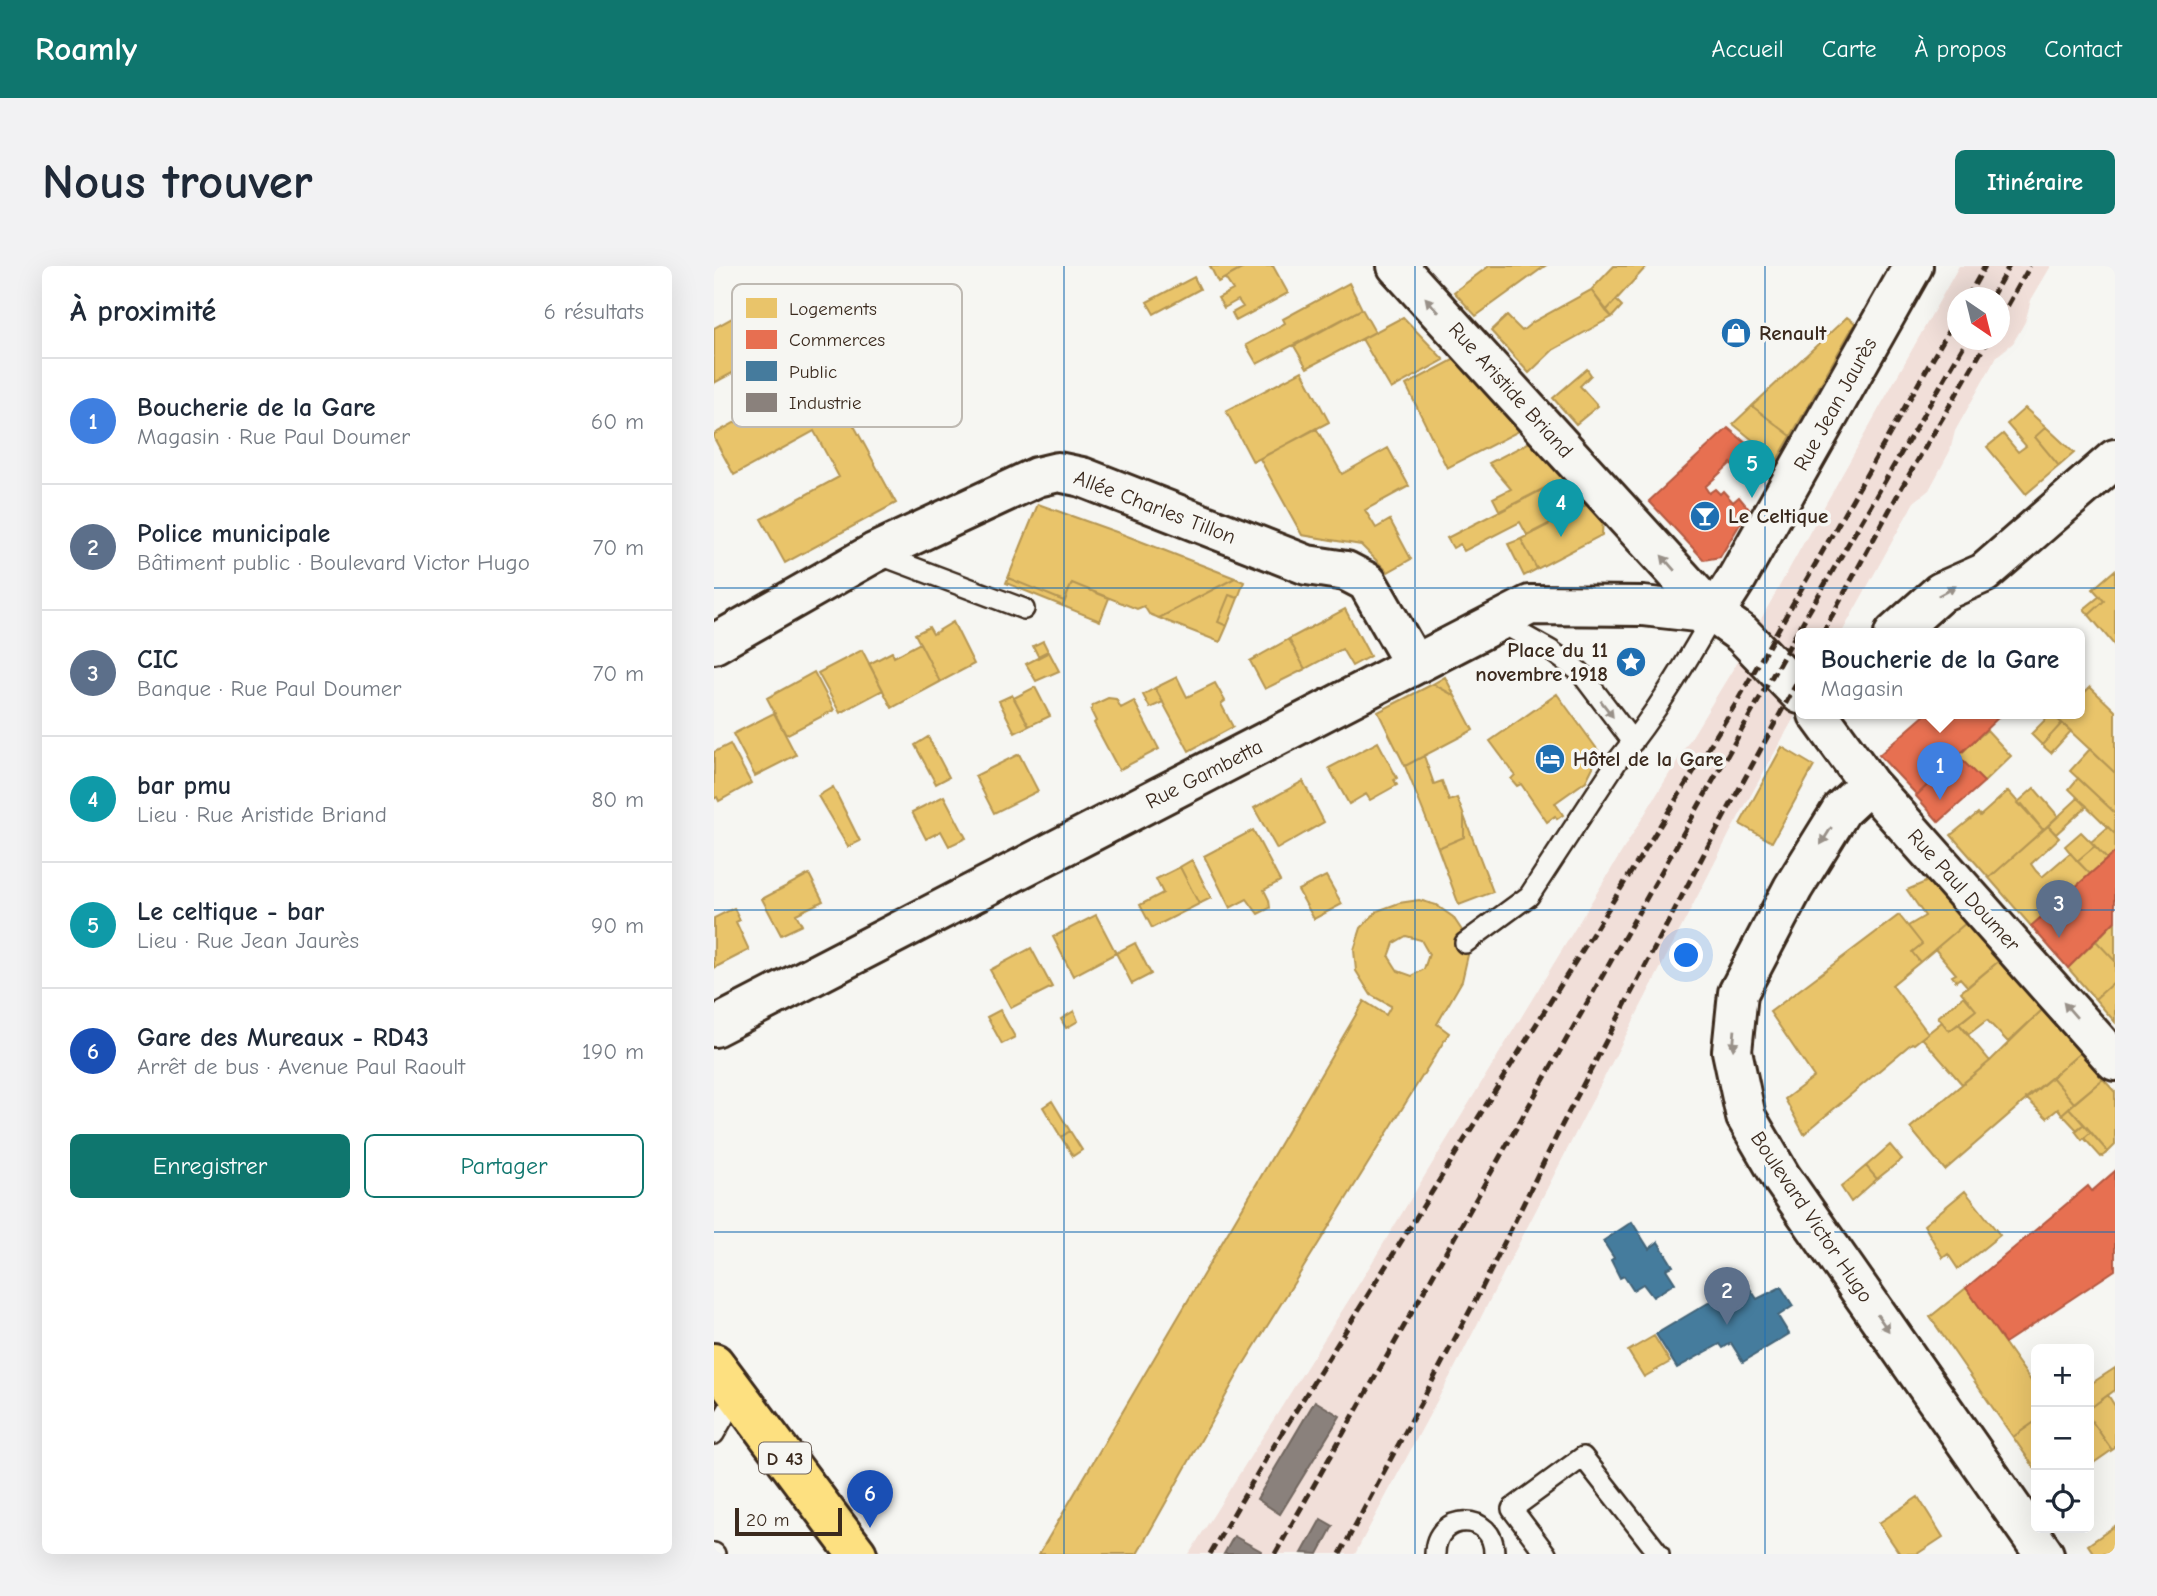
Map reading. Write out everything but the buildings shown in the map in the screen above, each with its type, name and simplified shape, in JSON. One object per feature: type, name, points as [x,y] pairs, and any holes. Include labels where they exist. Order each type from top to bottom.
[{"type":"main road","name":"D 43","points":[[714,1363],[857,1554]]},
{"type":"street","name":"Rue Aristide Briand","points":[[1397,266],[1714,614],[1742,634],[1795,689]]},
{"type":"street","name":"Rue Jean Jaurès","points":[[1714,614],[1913,266]]},
{"type":"street","points":[[1901,628],[1941,592],[1984,573],[2115,459]]},
{"type":"street","name":"Allée Charles Tillon","points":[[714,644],[874,553],[1037,477],[1058,472],[1082,477],[1307,565],[1346,571],[1367,582],[1414,664]]},
{"type":"street","name":"Rue Gambetta","points":[[714,1027],[1530,605],[1643,606],[1714,614]]},
{"type":"street","name":"Rue Paul Doumer","points":[[1822,719],[1869,784],[2115,1061]]},
{"type":"street","name":"Boulevard Victor Hugo","points":[[1869,784],[1842,809],[1793,888],[1738,993],[1732,1051],[1746,1117],[1781,1177],[2044,1554]]},
{"type":"lane","points":[[874,553],[1024,609]]},
{"type":"lane","points":[[1465,943],[1529,896],[1618,760],[1633,743],[1689,659],[1714,614]]},
{"type":"lane","points":[[1499,621],[1550,650],[1580,672],[1633,743]]},
{"type":"lane","points":[[714,1434],[737,1394]]},
{"type":"lane","points":[[1546,1554],[1512,1509],[1583,1457],[1659,1554]]},
{"type":"lane","points":[[1435,1554],[1437,1539],[1443,1531],[1451,1524],[1471,1522],[1488,1532],[1493,1540],[1494,1554]]},
{"type":"shaded area","points":[[1959,266],[2051,266],[2031,300],[2025,322],[2010,345],[2010,287],[1947,287]]},
{"type":"shaded area","points":[[1947,287],[1947,350],[2004,350],[1997,356],[1955,431],[1950,451],[1929,490],[1914,502],[1844,628],[1795,628],[1795,716],[1732,829],[1461,1356],[1355,1554],[1189,1554],[1362,1279],[1733,669]]},
{"type":"railway","points":[[1973,287],[1985,266]]},
{"type":"railway","points":[[1997,287],[2009,266]]},
{"type":"railway","points":[[2010,301],[2030,266]]},
{"type":"railway","points":[[1210,1554],[1267,1457],[1735,705],[1947,333]]},
{"type":"railway","points":[[1799,628],[1961,350]]},
{"type":"railway","points":[[1825,628],[1902,487],[1982,350]]},
{"type":"railway","points":[[1275,1554],[1795,636]]},
{"type":"railway","points":[[1340,1554],[1482,1288],[1562,1125],[1706,850],[1795,686]]},
{"type":"place","name":"Renault","points":[[1736,333]]},
{"type":"place","name":"Le celtique - bar","points":[[1752,498]]},
{"type":"place","name":"Le Celtique","points":[[1705,516]]},
{"type":"place","name":"bar pmu","points":[[1561,537]]},
{"type":"place","name":"Place du 11 novembre 1918","points":[[1631,662]]},
{"type":"place","name":"Hôtel de la Gare","points":[[1550,759]]},
{"type":"place","name":"Boucherie de la Gare","points":[[1940,800]]},
{"type":"place","name":"CIC","points":[[2059,938]]},
{"type":"place","name":"Police municipale","points":[[1727,1325]]},
{"type":"place","name":"Gare des Mureaux - RD43","points":[[870,1528]]}]
